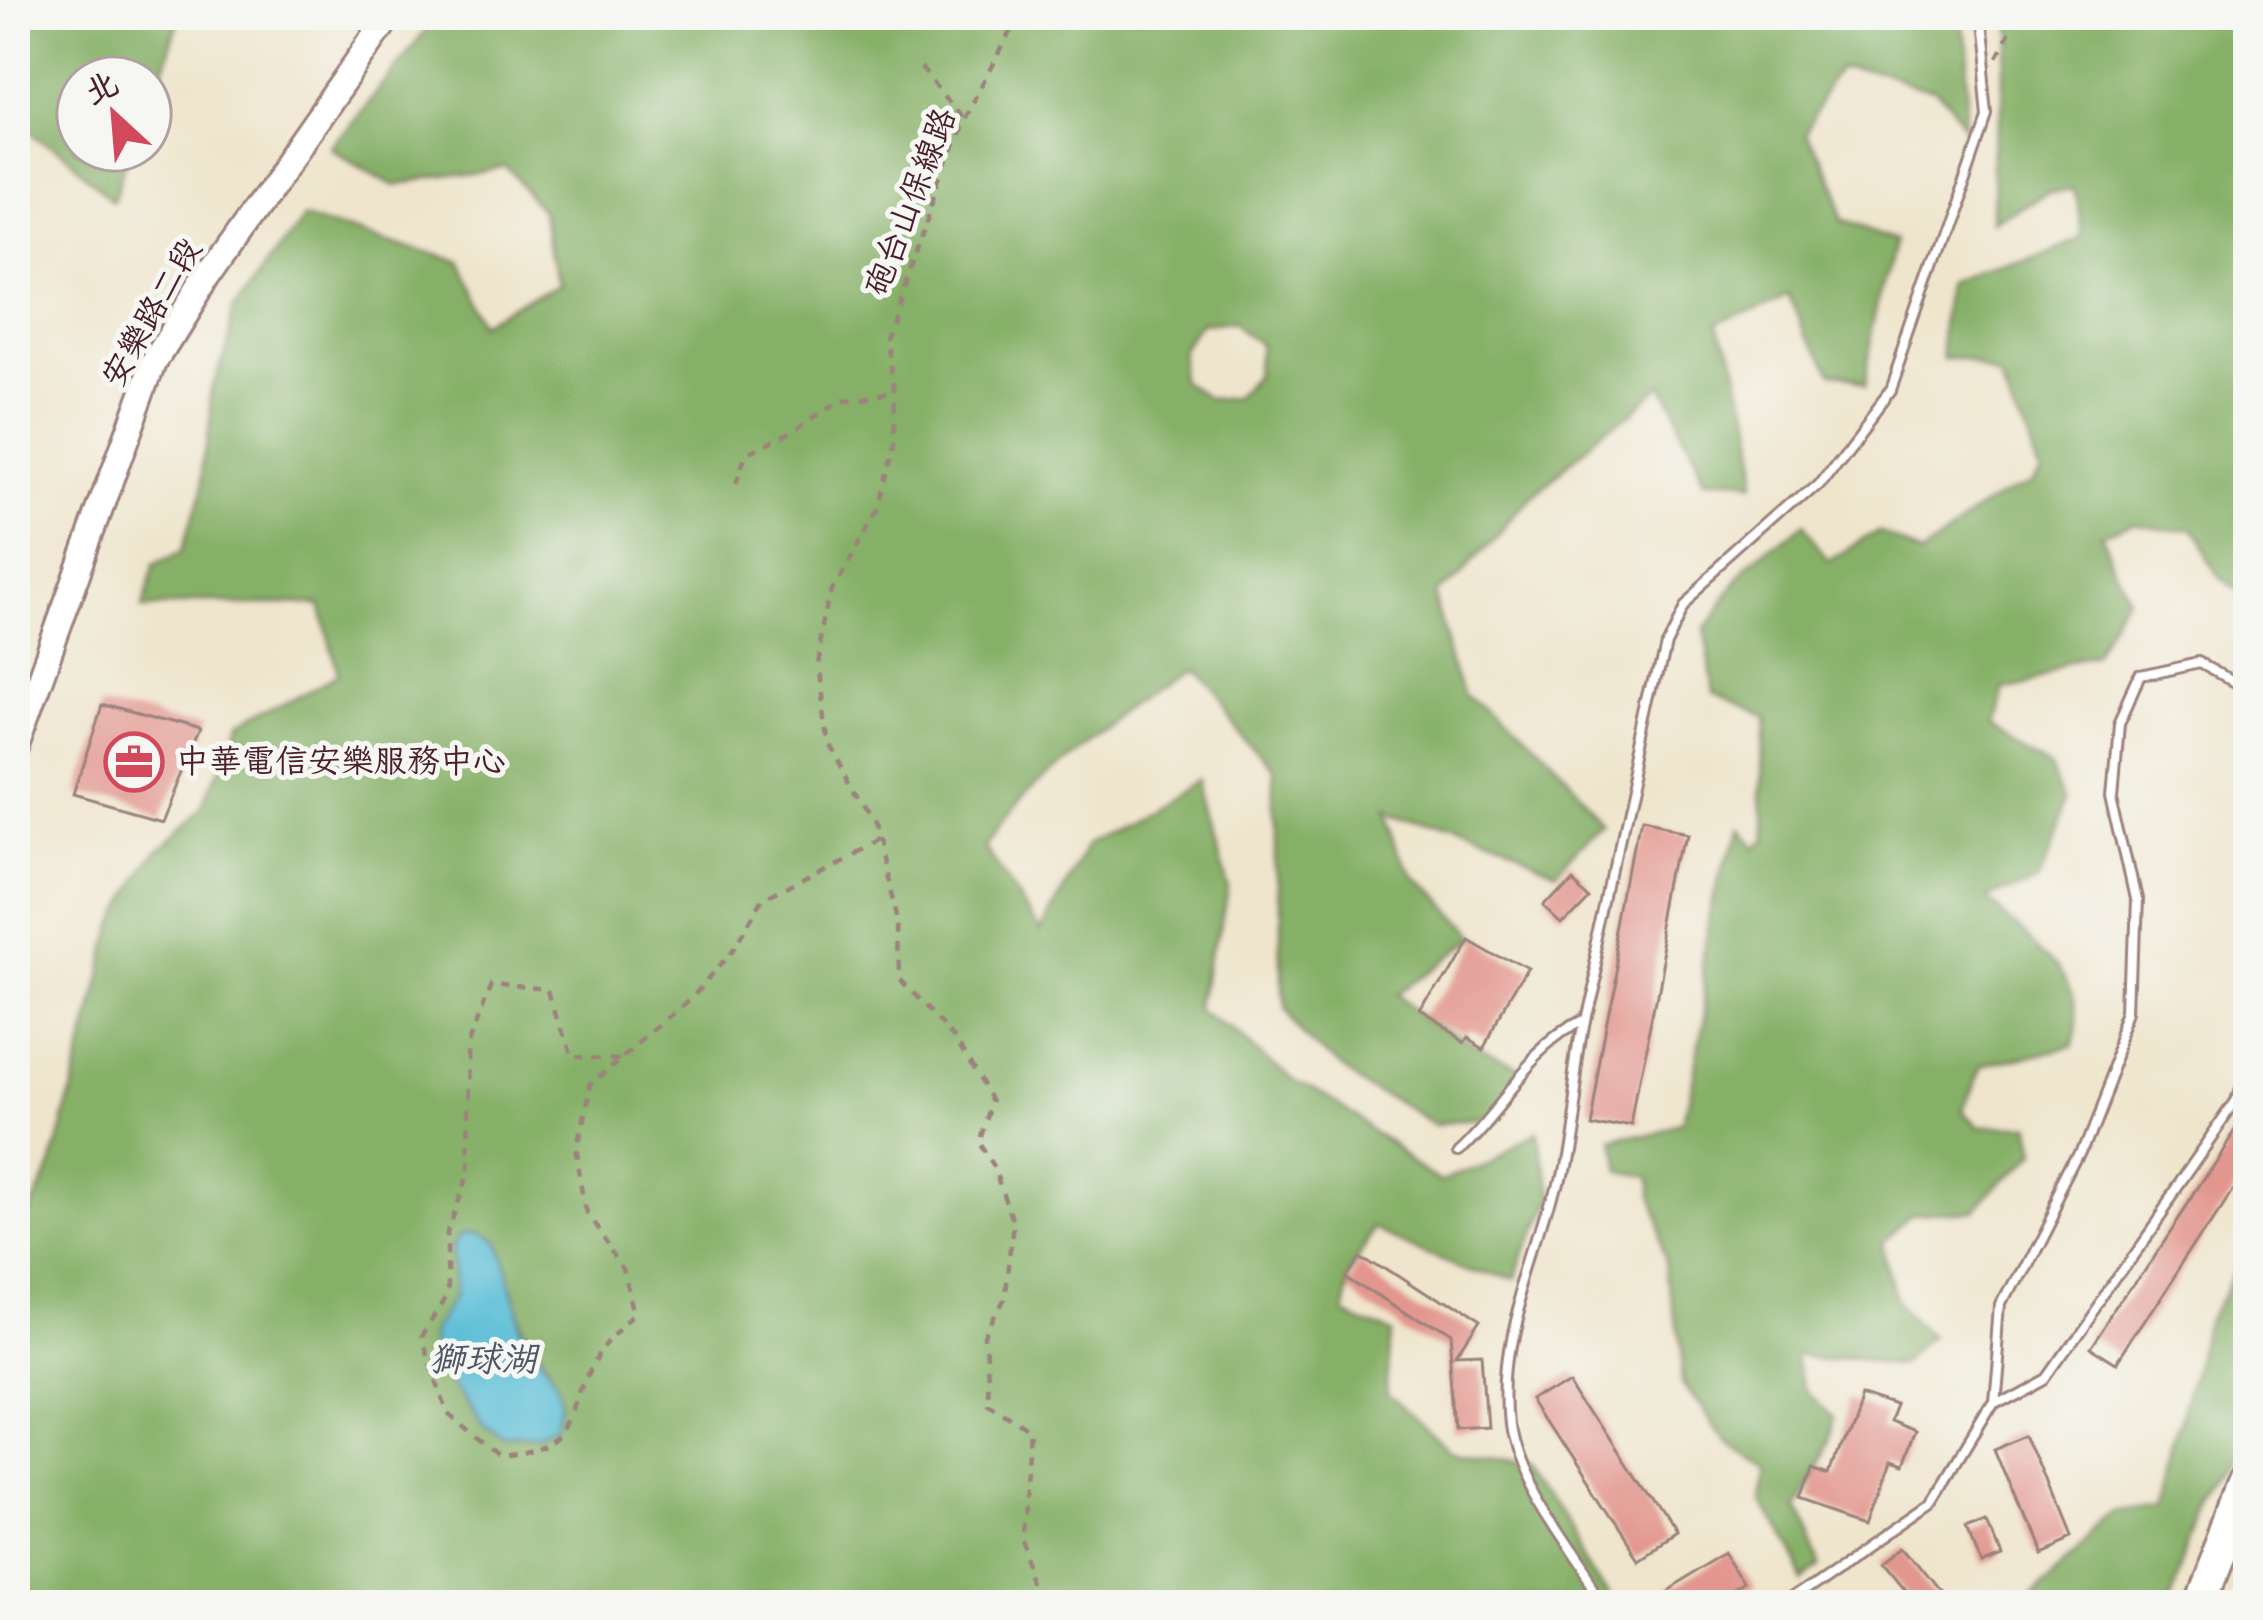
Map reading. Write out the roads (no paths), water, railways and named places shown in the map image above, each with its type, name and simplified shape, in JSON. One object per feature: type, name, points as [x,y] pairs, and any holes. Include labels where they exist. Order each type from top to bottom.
[{"type":"highway","points":[[2199,1605],[2248,1482]]},
{"type":"street","name":"安樂路二段","points":[[15,747],[155,360],[209,273],[390,15]]},
{"type":"lane","points":[[1605,1605],[1549,1513],[1522,1481],[1507,1422],[1519,1295],[1555,1185],[1581,1026],[1665,640],[1683,604],[1818,484],[1890,390],[1987,111],[1977,15]]},
{"type":"lane","points":[[1784,1605],[1933,1502],[1993,1402],[2001,1307],[2079,1154],[2134,1013],[2138,900],[2114,792],[2120,722],[2141,677],[2202,664],[2248,690]]},
{"type":"lane","points":[[1456,1148],[1489,1119],[1552,1039],[1581,1026]]},
{"type":"lane","points":[[1993,1402],[2046,1374],[2237,1100],[2248,1064]]},
{"type":"water","name":"獅球湖","points":[[475,1234],[491,1244],[517,1331],[543,1373],[561,1390],[566,1409],[561,1433],[538,1446],[504,1448],[483,1431],[431,1360],[430,1333],[454,1296],[452,1245],[461,1235]]},
{"type":"place","name":"中華電信安樂服務中心","points":[[134,762]]}]
